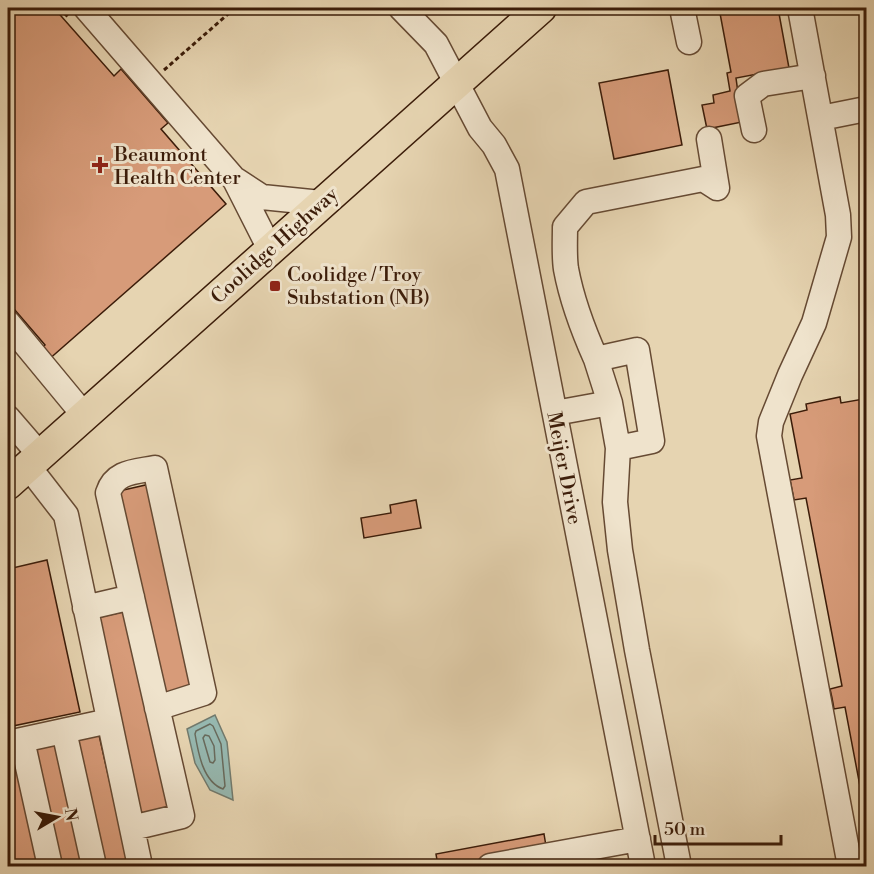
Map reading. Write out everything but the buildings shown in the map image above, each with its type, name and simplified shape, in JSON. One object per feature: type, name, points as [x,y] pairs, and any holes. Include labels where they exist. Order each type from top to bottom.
[{"type":"main road","name":"Coolidge Highway","points":[[25,468],[541,8]]},
{"type":"street","points":[[86,8],[235,180],[270,249]]},
{"type":"street","name":"Meijer Drive","points":[[400,8],[436,44],[480,128],[494,145],[507,169],[643,867]]},
{"type":"street","points":[[682,8],[689,42]]},
{"type":"street","points":[[800,8],[838,215],[839,237],[814,323],[789,375],[771,422],[769,436],[850,867]]},
{"type":"street","points":[[754,130],[747,96],[763,84],[813,76]]},
{"type":"street","points":[[821,118],[867,109]]},
{"type":"street","points":[[679,867],[620,550],[615,502],[618,448],[610,403],[596,359],[578,317],[569,283],[566,267],[565,227],[586,202],[703,179],[717,188],[709,139]]},
{"type":"street","points":[[235,180],[262,197],[321,202]]},
{"type":"street","points":[[8,323],[84,415]]},
{"type":"street","points":[[596,359],[637,350],[652,441],[618,448]]},
{"type":"street","points":[[555,413],[610,403]]},
{"type":"street","points":[[8,418],[25,468],[66,515],[140,867]]},
{"type":"street","points":[[132,828],[182,816],[157,708],[108,493],[111,485],[119,476],[155,468],[204,693],[157,708]]},
{"type":"street","points":[[85,608],[132,597]]},
{"type":"street","points":[[50,867],[15,742],[109,722]]},
{"type":"street","points":[[64,731],[94,867]]},
{"type":"street","points":[[490,867],[638,839]]},
{"type":"path","points":[[161,73],[235,8]]},
{"type":"water","points":[[215,715],[227,742],[233,800],[210,790],[195,763],[187,729]]},
{"type":"place","name":"Beaumont Health Center","points":[[100,165]]},
{"type":"place","name":"Coolidge / Troy Substation (NB)","points":[[275,286]]}]
